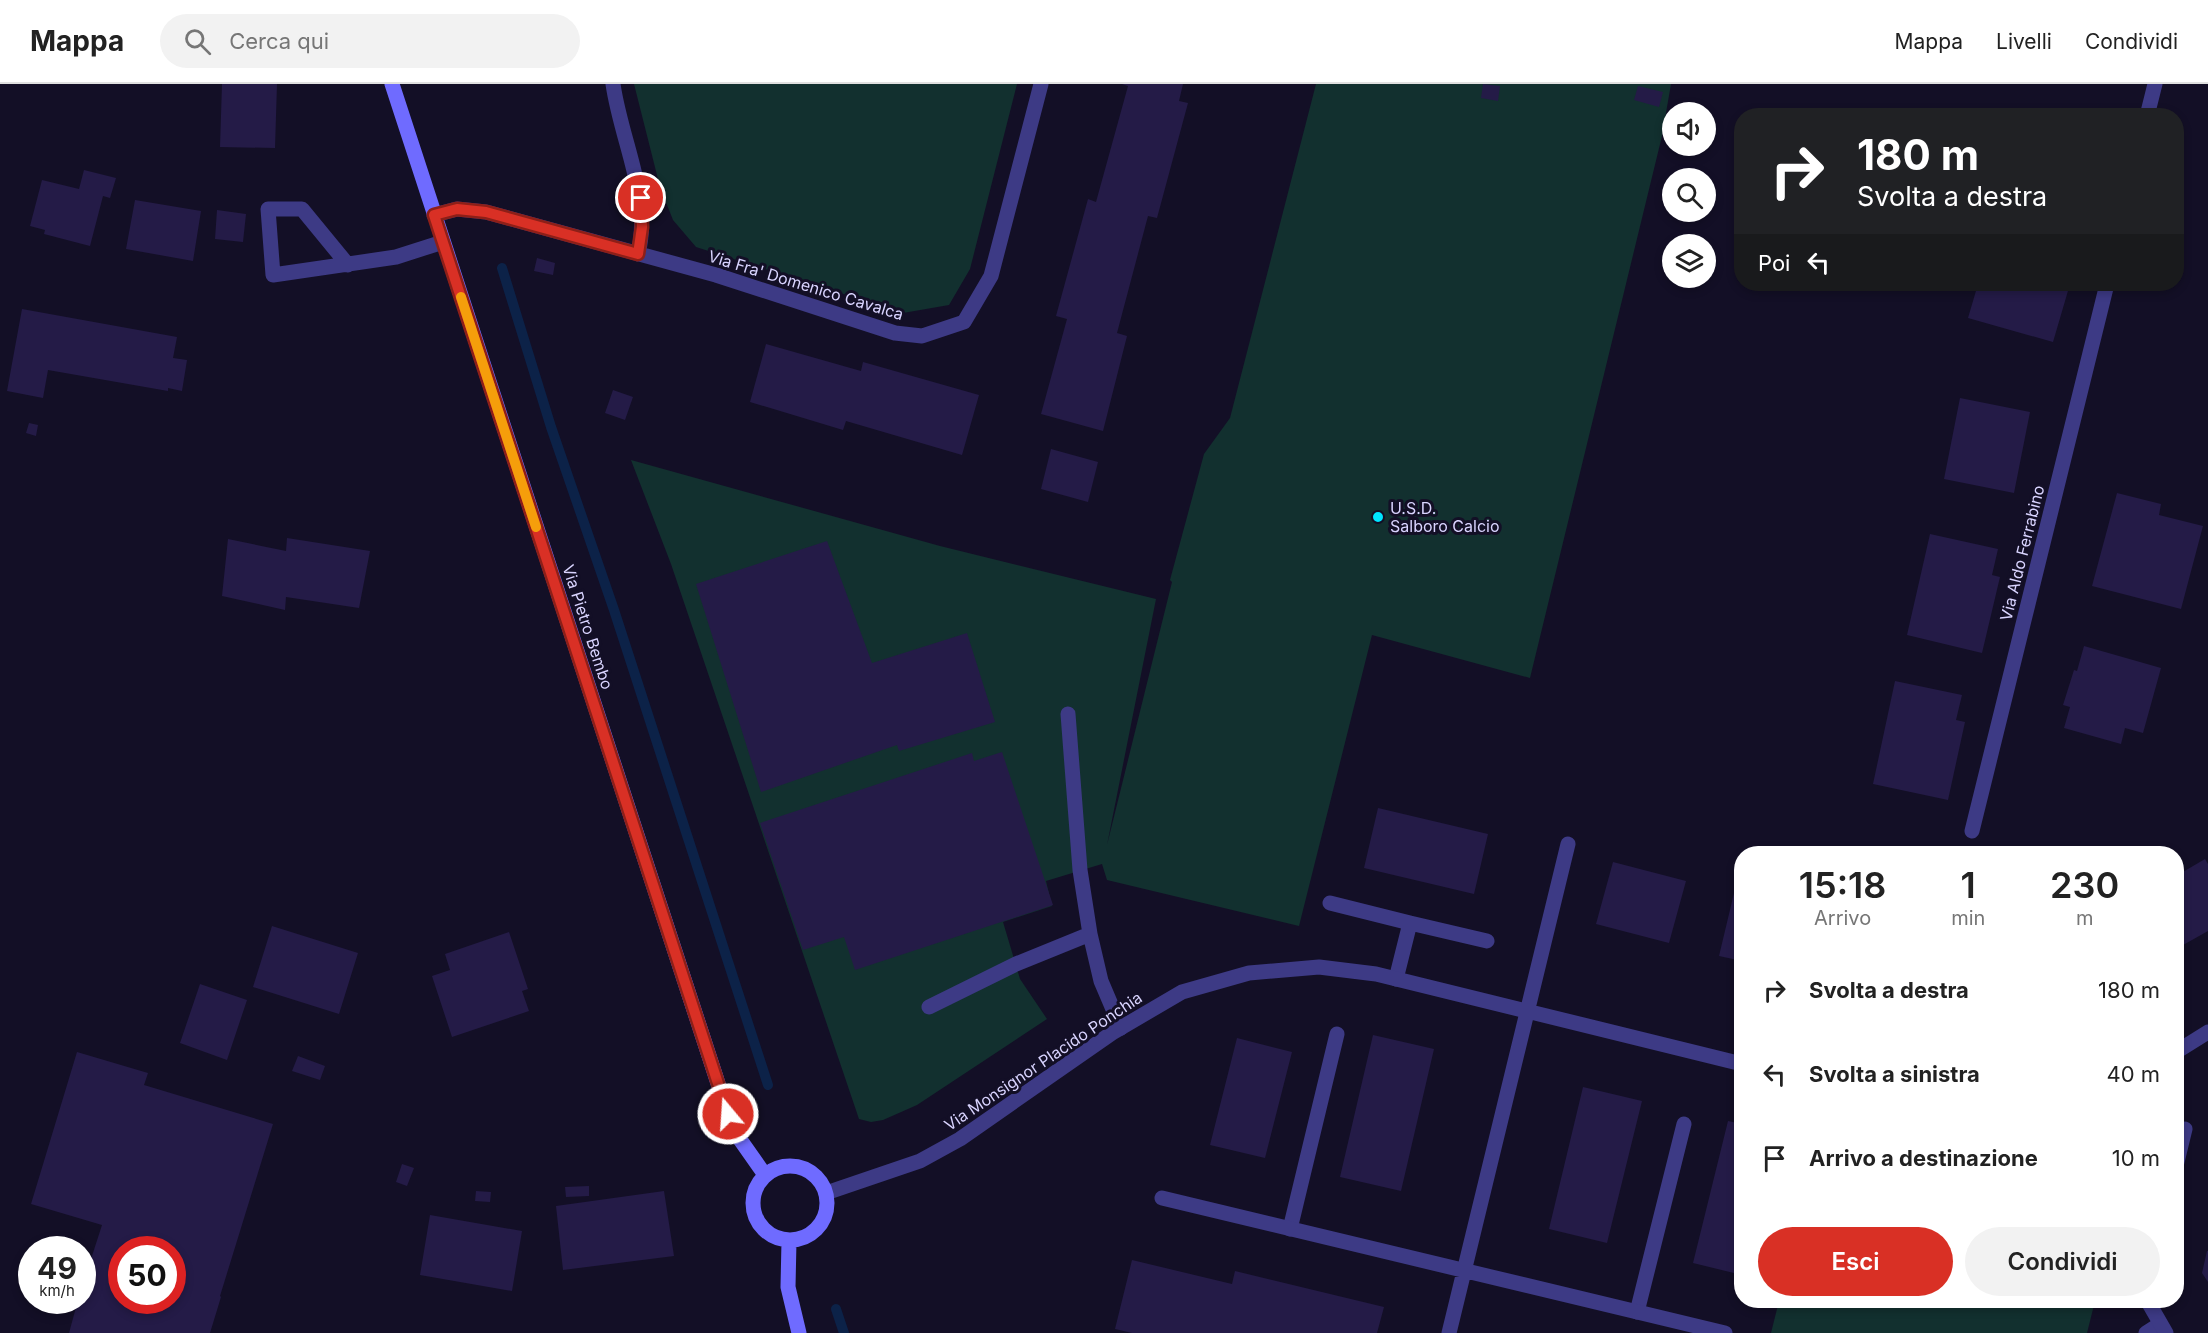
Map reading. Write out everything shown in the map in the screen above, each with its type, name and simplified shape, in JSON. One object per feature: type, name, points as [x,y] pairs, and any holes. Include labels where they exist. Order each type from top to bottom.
[{"type":"main road","name":"Via Pietro Bembo","points":[[392,84],[728,1114],[739,1138],[765,1175]]},
{"type":"main road","points":[[801,1167],[812,1172],[821,1182],[826,1193],[828,1205],[819,1226],[811,1234],[789,1241],[765,1232],[757,1222],[752,1210],[752,1197],[756,1185],[776,1168],[801,1167]]},
{"type":"main road","points":[[789,1241],[788,1287],[799,1333]]},
{"type":"street","points":[[613,84],[641,198],[642,227],[638,254]]},
{"type":"street","name":"Via Fra' Domenico Cavalca","points":[[434,215],[457,209],[486,212],[716,275],[895,333],[922,336],[964,322],[991,276],[1041,84]]},
{"type":"street","points":[[2149,108],[2155,84]]},
{"type":"street","points":[[348,265],[302,209],[268,209],[273,275],[348,265],[396,257],[443,242]]},
{"type":"street","name":"Via Aldo Ferrabino","points":[[1971,831],[2105,291]]},
{"type":"street","points":[[1068,714],[1080,870],[1090,934],[1101,981],[1121,1028]]},
{"type":"street","points":[[1449,1333],[1568,844]]},
{"type":"street","points":[[1330,903],[1487,941]]},
{"type":"street","points":[[1396,979],[1410,923]]},
{"type":"street","points":[[929,1007],[1016,964],[1090,934]]},
{"type":"street","name":"Via Monsignor Placido Ponchia","points":[[826,1193],[920,1161],[960,1139],[1121,1028],[1182,992],[1249,973],[1319,967],[1376,974],[1734,1062]]},
{"type":"street","points":[[2184,1047],[2208,1032]]},
{"type":"street","points":[[1290,1229],[1337,1034]]},
{"type":"street","points":[[1637,1312],[1684,1124]]},
{"type":"street","points":[[2184,1133],[2185,1129]]},
{"type":"street","points":[[1162,1198],[1725,1333]]},
{"type":"street","points":[[2146,1333],[2163,1328],[2152,1308]]},
{"type":"green space","points":[[634,84],[1017,84],[970,269],[949,305],[903,313],[696,247],[673,220],[660,187]]},
{"type":"green space","points":[[1316,84],[1671,84],[1668,102],[1662,102],[1662,136],[1530,678],[1372,635],[1299,926],[1107,880],[1102,864],[1046,881],[1052,906],[1003,922],[1020,979],[1047,1019],[917,1105],[883,1120],[871,1122],[859,1119],[671,564],[631,460],[940,546],[1156,599],[1107,845],[1172,582],[1170,580],[1204,454],[1230,418]]},
{"type":"green space","points":[[1777,1308],[2093,1308],[2087,1333],[1771,1333]]},
{"type":"building","points":[[222,84],[277,84],[275,148],[220,147]]},
{"type":"building","points":[[1122,84],[1183,84],[1179,101],[1188,103],[1157,218],[1148,216],[1117,333],[1127,336],[1103,431],[1041,414],[1067,319],[1056,316],[1088,199],[1096,202],[1128,86]]},
{"type":"building","points":[[1483,84],[1500,86],[1498,101],[1481,98]]},
{"type":"building","points":[[1638,86],[1663,92],[1659,107],[1634,100]]},
{"type":"building","points":[[84,170],[116,178],[110,198],[103,196],[90,246],[44,234],[45,230],[30,226],[42,180],[79,189]]},
{"type":"building","points":[[135,200],[201,211],[193,261],[126,249]]},
{"type":"building","points":[[217,210],[246,214],[243,242],[215,239]]},
{"type":"building","points":[[537,258],[555,263],[553,275],[534,271]]},
{"type":"building","points":[[1976,291],[2068,291],[2053,342],[1968,318]]},
{"type":"building","points":[[22,309],[177,337],[173,358],[187,360],[182,391],[168,388],[168,391],[48,370],[43,398],[7,391]]},
{"type":"building","points":[[766,344],[861,371],[863,362],[979,395],[962,455],[846,421],[843,430],[750,402]]},
{"type":"building","points":[[613,390],[633,397],[625,420],[605,413]]},
{"type":"building","points":[[1960,398],[2030,412],[2014,493],[1944,479]]},
{"type":"building","points":[[29,423],[38,425],[36,436],[26,433]]},
{"type":"building","points":[[1051,449],[1098,462],[1088,502],[1041,489]]},
{"type":"building","points":[[2117,493],[2161,504],[2159,515],[2203,526],[2181,609],[2092,586]]},
{"type":"building","points":[[1930,534],[1998,549],[1992,575],[2000,577],[1982,653],[1907,635]]},
{"type":"building","points":[[287,538],[370,551],[359,608],[286,597],[285,610],[222,596],[228,539],[286,551]]},
{"type":"building","points":[[827,541],[872,663],[967,633],[995,722],[899,751],[897,745],[761,792],[696,584]]},
{"type":"building","points":[[2084,646],[2161,668],[2143,733],[2125,728],[2121,744],[2064,728],[2070,707],[2063,705]]},
{"type":"building","points":[[1895,681],[1962,695],[1956,720],[1965,722],[1948,800],[1873,784]]},
{"type":"building","points":[[1002,752],[1053,905],[855,970],[844,937],[803,950],[760,823],[972,753],[974,761]]},
{"type":"building","points":[[1378,808],[1488,834],[1474,894],[1364,868]]},
{"type":"building","points":[[2205,859],[2208,864],[2208,931],[2184,944],[2184,871]]},
{"type":"building","points":[[1613,862],[1686,881],[1669,943],[1596,924]]},
{"type":"building","points":[[1734,893],[1734,959],[1719,956]]},
{"type":"building","points":[[272,926],[358,953],[339,1014],[253,987]]},
{"type":"building","points":[[509,932],[528,989],[522,991],[529,1011],[452,1037],[432,976],[450,970],[445,954]]},
{"type":"building","points":[[200,984],[247,1000],[227,1060],[180,1043]]},
{"type":"building","points":[[1373,1035],[1434,1049],[1401,1191],[1340,1177]]},
{"type":"building","points":[[1237,1038],[1292,1052],[1265,1158],[1210,1145]]},
{"type":"building","points":[[77,1052],[148,1073],[144,1085],[273,1124],[210,1333],[69,1333],[74,1314],[96,1314],[96,1244],[102,1225],[31,1204]]},
{"type":"building","points":[[298,1056],[325,1066],[320,1080],[292,1071]]},
{"type":"building","points":[[1583,1087],[1642,1101],[1607,1243],[1549,1229]]},
{"type":"building","points":[[1728,1121],[1734,1122],[1734,1273],[1693,1263]]},
{"type":"building","points":[[402,1164],[414,1168],[407,1186],[396,1182]]},
{"type":"building","points":[[589,1186],[589,1196],[566,1197],[565,1187]]},
{"type":"building","points":[[476,1191],[491,1192],[490,1202],[475,1201]]},
{"type":"building","points":[[664,1191],[674,1256],[563,1270],[556,1206]]},
{"type":"building","points":[[430,1215],[522,1231],[512,1291],[420,1275]]},
{"type":"building","points":[[2208,1251],[2208,1282],[2202,1273]]},
{"type":"building","points":[[1132,1260],[1232,1284],[1235,1271],[1384,1307],[1377,1333],[1132,1333],[1115,1329]]},
{"type":"waterway","points":[[502,268],[551,427],[614,610],[768,1085]]},
{"type":"waterway","points":[[836,1309],[844,1333]]},
{"type":"slow traffic","points":[[461,297],[536,527]]},
{"type":"place","name":"U.S.D. Salboro Calcio","points":[[1378,517]]},
{"type":"route","points":[[641,198],[642,227],[638,254],[486,212],[457,209],[434,215],[728,1114]]}]
